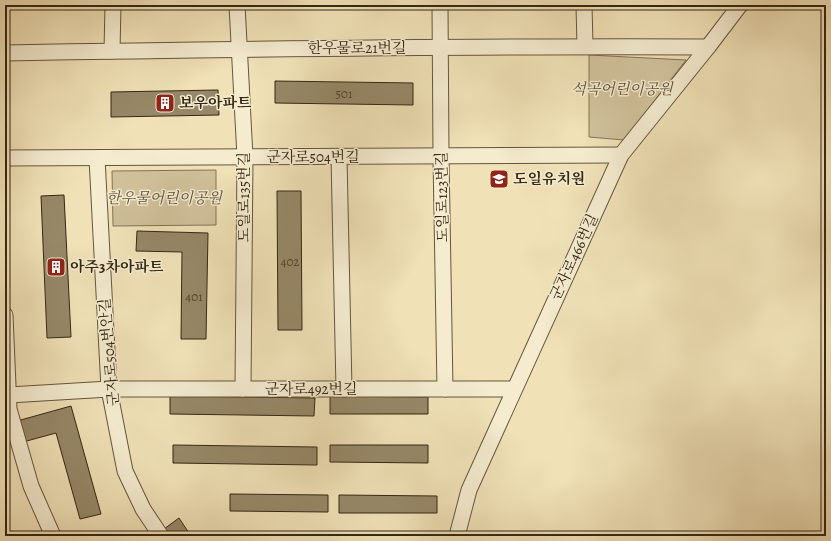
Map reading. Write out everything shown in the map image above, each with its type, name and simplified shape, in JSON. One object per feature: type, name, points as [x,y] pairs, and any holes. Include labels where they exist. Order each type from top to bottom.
[{"type":"street","points":[[112,51],[113,5]]},
{"type":"street","name":"도일로135번길","points":[[237,5],[245,157],[242,389]]},
{"type":"street","name":"도일로123번길","points":[[440,5],[445,389]]},
{"type":"street","points":[[584,5],[585,46]]},
{"type":"street","name":"군자로466번길","points":[[457,536],[469,490],[621,155],[740,5]]},
{"type":"street","name":"한우물로21번길","points":[[5,53],[441,47],[708,47]]},
{"type":"street","name":"군자로504번길","points":[[5,158],[621,155]]},
{"type":"street","points":[[340,157],[344,389]]},
{"type":"street","name":"군자로504번안길","points":[[97,158],[109,389],[125,471],[143,509],[161,536]]},
{"type":"street","points":[[5,315],[9,409],[31,486],[53,536]]},
{"type":"street","name":"군자로492번길","points":[[9,395],[109,389],[514,389]]},
{"type":"green space","name":"석곡어린이공원","points":[[589,55],[686,60],[624,140],[589,137]]},
{"type":"green space","name":"한우물어린이공원","points":[[216,170],[216,225],[113,226],[112,171]]},
{"type":"building","points":[[275,81],[413,83],[413,105],[275,103]]},
{"type":"building","name":"보우아파트","points":[[218,90],[219,115],[111,117],[111,92]]},
{"type":"building","points":[[277,191],[301,191],[302,330],[278,330]]},
{"type":"building","name":"아주3차아파트","points":[[64,195],[71,337],[47,338],[41,196]]},
{"type":"building","points":[[137,231],[208,233],[206,339],[181,339],[182,252],[136,251]]},
{"type":"building","points":[[170,396],[315,398],[314,416],[170,414]]},
{"type":"building","points":[[330,396],[428,397],[428,414],[330,414]]},
{"type":"building","points":[[71,406],[101,514],[80,519],[56,433],[23,442],[17,421]]},
{"type":"building","points":[[173,445],[317,447],[317,465],[173,463]]},
{"type":"building","points":[[330,445],[428,445],[428,463],[330,462]]},
{"type":"building","points":[[230,494],[328,495],[328,512],[230,511]]},
{"type":"building","points":[[339,495],[437,496],[437,513],[339,513]]},
{"type":"building","points":[[179,518],[191,536],[169,536],[164,529]]},
{"type":"place","name":"보우아파트","points":[[165,103]]},
{"type":"place","name":"도일유치원","points":[[499,179]]},
{"type":"place","name":"아주3차아파트","points":[[56,267]]}]
